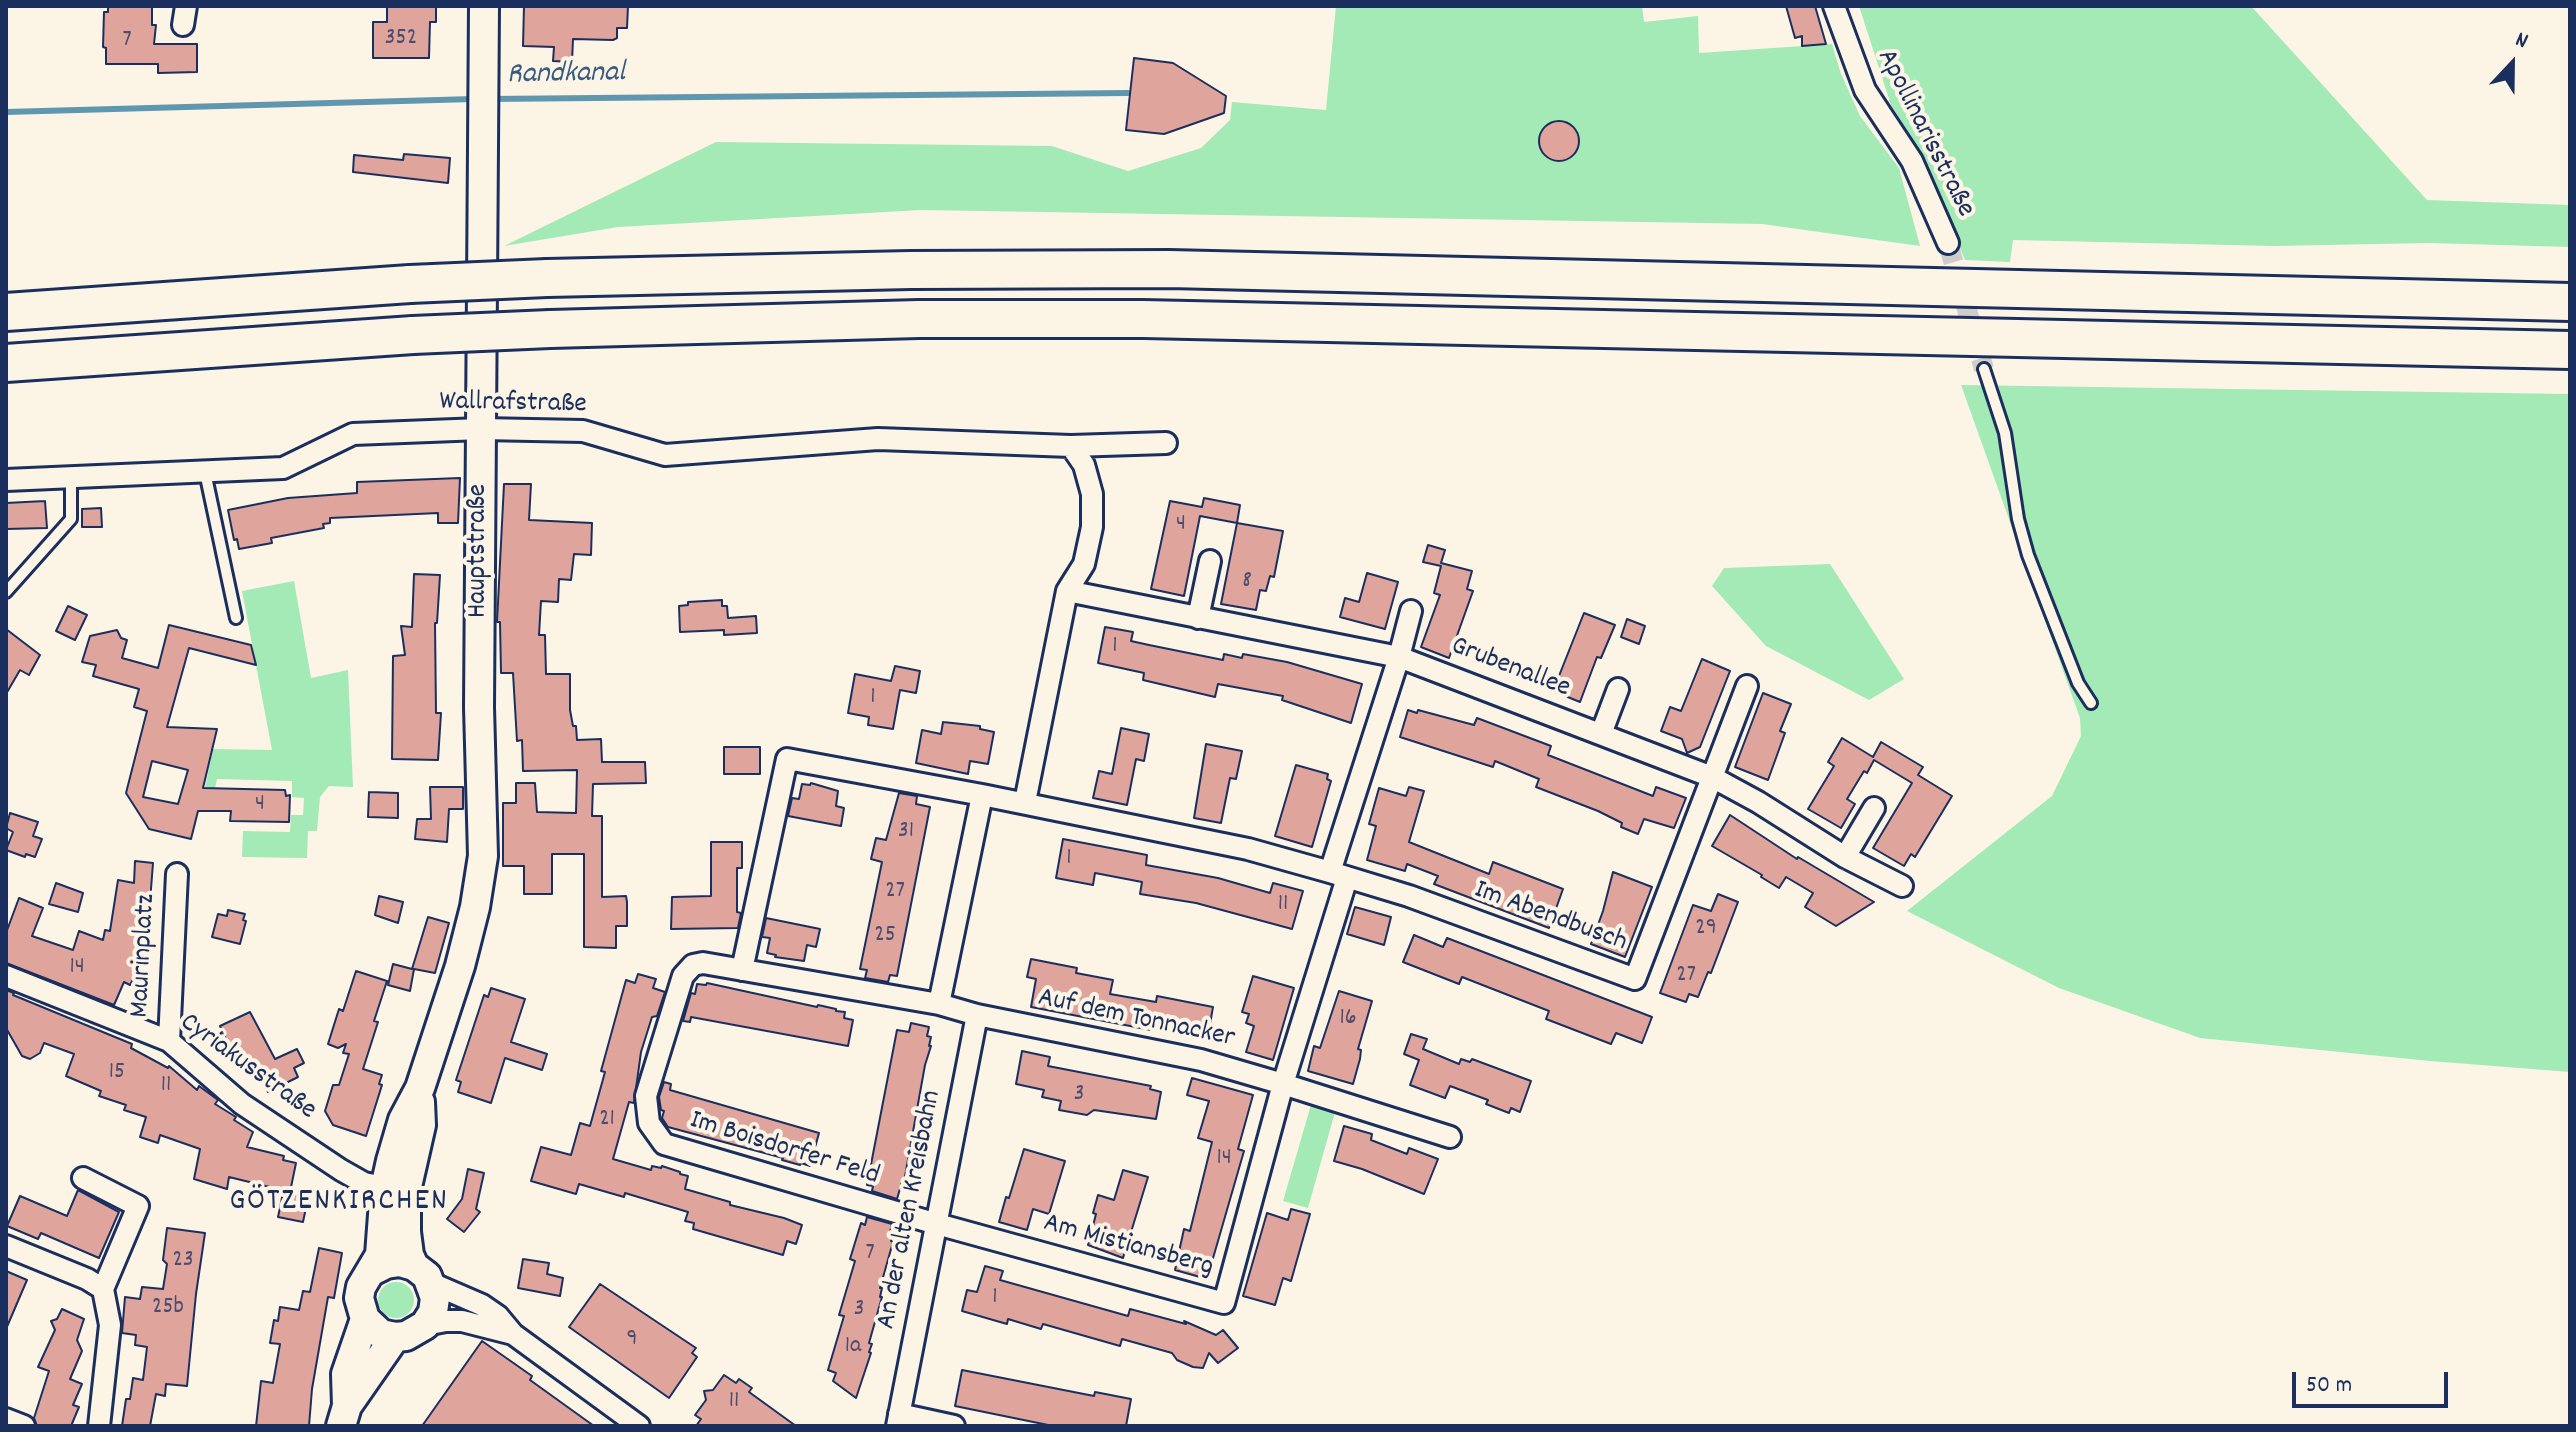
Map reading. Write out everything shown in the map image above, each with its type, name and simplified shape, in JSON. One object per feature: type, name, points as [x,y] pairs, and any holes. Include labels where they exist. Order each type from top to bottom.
[{"type":"highway","points":[[6,312],[410,284],[911,270],[1169,269],[2570,302]]},
{"type":"highway","points":[[6,363],[413,335],[904,319],[1143,319],[2570,350]]},
{"type":"main road","name":"Hauptstraße","points":[[344,1416],[346,1374],[365,1319],[359,1298],[366,1278],[374,1270],[380,1255],[396,1189],[421,1125],[420,1088],[468,939],[483,856],[479,707],[484,6]]},
{"type":"main road","name":"Hauptstraße","points":[[396,1189],[409,1255],[423,1274],[435,1305],[425,1325]]},
{"type":"main road","points":[[374,1270],[393,1262],[423,1274]]},
{"type":"main road","points":[[365,1319],[375,1330],[395,1337],[406,1336],[425,1325]]},
{"type":"main road","name":"Hauptstraße","points":[[344,1416],[395,1337]]},
{"type":"street","name":"Apollinarisstraße","points":[[1834,6],[1865,90],[1912,161],[1948,243]]},
{"type":"street","name":"Wallrafstraße","points":[[6,480],[283,468],[353,434],[481,429],[583,431],[665,455],[878,439],[1071,446],[1166,443]]},
{"type":"street","points":[[742,970],[787,759],[1025,802],[1067,591],[1084,564],[1092,527],[1092,494],[1084,465],[1071,446]]},
{"type":"street","points":[[1198,618],[1210,561]]},
{"type":"street","name":"Grubenallee","points":[[1067,591],[1399,657],[1712,777],[1845,857],[1902,886]]},
{"type":"street","points":[[1283,1084],[1411,611]]},
{"type":"street","points":[[1712,777],[1747,686]]},
{"type":"street","points":[[1601,734],[1618,689]]},
{"type":"street","name":"Im Abendbusch","points":[[1025,802],[1248,849],[1339,875],[1409,896],[1635,979],[1712,777]]},
{"type":"street","points":[[939,1004],[982,795]]},
{"type":"street","points":[[1845,857],[1874,808]]},
{"type":"street","name":"Maurinplatz","points":[[169,1041],[177,874]]},
{"type":"street","name":"Im Boisdorfer Feld","points":[[937,1224],[664,1144],[649,1123],[646,1096],[683,976],[693,965],[703,963],[939,1004],[977,1015]]},
{"type":"street","name":"Cyriakusstraße","points":[[6,976],[169,1041],[242,1104],[341,1170],[364,1183],[396,1189]]},
{"type":"street","name":"Auf dem Tonnacker","points":[[977,1015],[1201,1060],[1450,1137]]},
{"type":"street","name":"An der alten Kreisbahn","points":[[954,1426],[898,1420],[977,1015]]},
{"type":"street","name":"Am Mistiansberg","points":[[937,1224],[1224,1303],[1283,1084]]},
{"type":"street","points":[[83,1178],[138,1206],[103,1289],[110,1325],[99,1426]]},
{"type":"street","points":[[6,1246],[87,1279],[103,1289]]},
{"type":"street","points":[[423,1274],[498,1316],[513,1334],[639,1426]]},
{"type":"street","points":[[425,1325],[462,1321],[513,1334]]},
{"type":"street","points":[[6,1419],[24,1426]]},
{"type":"lane","points":[[1984,369],[2005,433],[2018,519],[2028,555],[2078,683],[2091,703]]},
{"type":"lane","points":[[205,472],[236,618]]},
{"type":"lane","points":[[6,592],[71,519],[71,479]]},
{"type":"green space","points":[[1336,6],[1642,6],[1644,22],[1698,16],[1699,53],[1832,44],[1841,74],[1860,116],[1899,168],[1920,246],[1762,224],[921,210],[618,227],[504,246],[716,142],[1052,146],[1128,171],[1201,148],[1230,120],[1232,102],[1326,110]]},
{"type":"green space","points":[[1859,6],[2251,6],[2427,200],[2570,205],[2570,247],[2429,243],[2274,246],[2013,240],[2010,262],[1965,260],[1919,149],[1891,105]]},
{"type":"green space","points":[[1961,385],[2570,394],[2570,1072],[2200,1038],[2059,988],[1907,911],[2052,796],[2081,736],[2080,718]]},
{"type":"green space","points":[[1830,564],[1904,679],[1869,700],[1766,646],[1712,586],[1724,568]]},
{"type":"green space","points":[[294,581],[311,678],[348,670],[353,787],[329,786],[320,797],[317,831],[308,831],[307,858],[242,857],[243,831],[290,832],[291,815],[303,815],[304,798],[292,797],[292,781],[217,779],[212,803],[202,802],[213,749],[272,750],[242,591]]},
{"type":"green space","points":[[1313,1098],[1337,1105],[1308,1208],[1283,1201]]},
{"type":"green space","points":[[396,1282],[408,1288],[414,1300],[408,1312],[396,1318],[384,1312],[378,1300],[384,1288]]},
{"type":"building","points":[[108,6],[152,6],[152,25],[156,25],[154,44],[197,44],[197,72],[158,73],[158,64],[106,64],[104,12],[108,12]]},
{"type":"building","points":[[387,6],[436,6],[436,22],[430,22],[429,58],[373,58],[373,22],[387,22]]},
{"type":"building","points":[[524,6],[628,6],[627,28],[617,28],[617,38],[613,40],[573,39],[572,62],[553,61],[554,47],[523,46]]},
{"type":"building","points":[[1786,6],[1815,6],[1826,44],[1802,46],[1802,36],[1795,38]]},
{"type":"building","points":[[1134,58],[1173,63],[1226,96],[1224,113],[1164,134],[1126,130]]},
{"type":"building","points":[[1559,121],[1573,127],[1579,141],[1573,155],[1559,161],[1545,155],[1539,141],[1545,127]]},
{"type":"building","points":[[404,154],[450,158],[448,183],[353,172],[354,155],[403,160]]},
{"type":"building","points":[[460,478],[458,523],[438,523],[438,513],[330,518],[330,523],[323,524],[324,528],[271,538],[272,543],[239,549],[237,539],[234,540],[228,510],[288,498],[357,493],[357,482]]},
{"type":"building","points":[[504,484],[531,484],[529,520],[592,523],[591,555],[574,554],[571,580],[559,579],[558,602],[541,601],[539,635],[545,635],[546,674],[570,674],[570,710],[577,740],[601,739],[602,762],[645,762],[646,783],[593,784],[592,816],[602,816],[602,897],[626,896],[627,902],[627,926],[616,926],[616,948],[584,947],[584,854],[552,854],[552,894],[524,894],[524,866],[503,866],[503,803],[516,803],[516,783],[535,783],[537,812],[576,813],[577,770],[523,771],[522,740],[517,741],[513,673],[501,673],[500,622],[497,622]]},
{"type":"building","points":[[1204,498],[1240,505],[1237,523],[1200,516],[1184,596],[1151,589],[1170,501],[1202,507]]},
{"type":"building","points":[[45,501],[47,528],[6,529],[6,503]]},
{"type":"building","points":[[101,508],[102,527],[82,527],[82,509]]},
{"type":"building","points":[[1237,523],[1283,531],[1274,577],[1270,576],[1266,591],[1260,590],[1256,610],[1221,604]]},
{"type":"building","points":[[1428,545],[1445,550],[1441,563],[1472,571],[1467,589],[1473,591],[1449,658],[1421,647],[1440,595],[1434,593],[1441,566],[1423,562]]},
{"type":"building","points":[[1367,573],[1398,582],[1385,629],[1340,617],[1345,598],[1359,602]]},
{"type":"building","points":[[414,574],[440,575],[435,623],[436,713],[441,713],[438,760],[392,759],[393,656],[405,655],[401,626],[412,627]]},
{"type":"building","points":[[722,600],[722,606],[727,606],[728,618],[756,616],[757,633],[724,635],[724,630],[680,632],[679,606],[688,605],[688,602]]},
{"type":"building","points":[[68,606],[87,615],[75,640],[56,631]]},
{"type":"building","points":[[1584,613],[1615,625],[1601,658],[1597,657],[1580,702],[1553,691]]},
{"type":"building","points":[[1627,619],[1645,626],[1639,644],[1621,637]]},
{"type":"building","points":[[169,625],[251,645],[256,665],[189,648],[167,727],[217,729],[203,788],[285,790],[286,796],[290,795],[289,822],[230,821],[231,811],[198,811],[191,839],[149,829],[126,793],[147,711],[134,707],[139,689],[93,676],[96,665],[82,662],[90,636],[117,630],[121,638],[127,640],[122,658],[158,668]],"holes":[[[152,761],[188,770],[178,804],[143,797]]]},
{"type":"building","points":[[1105,627],[1133,632],[1131,641],[1149,645],[1223,660],[1224,654],[1242,658],[1243,654],[1287,662],[1362,684],[1351,723],[1282,700],[1283,696],[1218,684],[1215,697],[1143,680],[1144,673],[1098,663]]},
{"type":"building","points":[[6,629],[40,655],[29,675],[20,670],[6,694]]},
{"type":"building","points":[[1702,659],[1730,671],[1700,747],[1687,753],[1682,739],[1661,731],[1670,707],[1681,711]]},
{"type":"building","points":[[895,666],[920,671],[916,693],[900,690],[893,729],[868,725],[869,717],[848,713],[855,674],[891,681]]},
{"type":"building","points":[[1763,693],[1791,704],[1780,731],[1785,733],[1768,780],[1735,767]]},
{"type":"building","points":[[1408,710],[1474,725],[1477,718],[1551,746],[1548,755],[1653,796],[1656,787],[1686,798],[1674,828],[1644,819],[1638,834],[1621,827],[1622,823],[1598,811],[1536,787],[1539,779],[1495,761],[1493,767],[1400,737]]},
{"type":"building","points":[[943,722],[980,726],[980,729],[994,732],[988,764],[970,761],[968,774],[916,763],[922,730],[941,734]]},
{"type":"building","points":[[1121,728],[1149,734],[1144,761],[1136,759],[1127,805],[1093,798],[1099,771],[1112,774]]},
{"type":"building","points":[[1842,738],[1873,757],[1881,742],[1923,767],[1918,775],[1952,796],[1915,857],[1911,854],[1904,866],[1873,848],[1912,783],[1874,760],[1847,799],[1855,804],[1841,828],[1808,809],[1834,766],[1828,762]]},
{"type":"building","points":[[1206,744],[1242,751],[1236,779],[1230,778],[1221,823],[1194,818]]},
{"type":"building","points":[[724,747],[760,747],[760,774],[724,774]]},
{"type":"building","points":[[1296,765],[1328,774],[1327,779],[1331,781],[1312,847],[1275,836]]},
{"type":"building","points":[[811,783],[838,791],[836,806],[844,808],[841,826],[788,816],[792,798],[799,799],[802,784]]},
{"type":"building","points":[[430,787],[463,787],[463,809],[449,809],[447,842],[415,839],[417,819],[431,819]]},
{"type":"building","points":[[1409,787],[1424,791],[1409,842],[1489,874],[1493,862],[1563,889],[1549,928],[1434,884],[1438,876],[1407,864],[1405,871],[1367,860],[1376,826],[1369,824],[1379,788],[1406,796]]},
{"type":"building","points":[[369,792],[398,793],[398,818],[368,817]]},
{"type":"building","points":[[899,793],[917,796],[916,804],[930,807],[897,976],[890,975],[888,982],[865,978],[867,970],[860,969],[882,862],[871,859],[876,838],[886,840]]},
{"type":"building","points":[[10,813],[38,822],[33,836],[42,839],[35,857],[6,850],[13,832],[6,828]]},
{"type":"building","points":[[1730,815],[1797,859],[1874,902],[1836,926],[1805,907],[1813,893],[1786,877],[1779,888],[1712,846]]},
{"type":"building","points":[[1063,839],[1147,855],[1146,865],[1218,878],[1270,893],[1273,883],[1303,891],[1292,929],[1196,903],[1140,894],[1142,882],[1095,873],[1093,885],[1056,878]]},
{"type":"building","points":[[711,842],[742,842],[742,868],[737,868],[737,912],[741,913],[738,928],[671,929],[672,897],[711,896]]},
{"type":"building","points":[[135,861],[153,863],[150,902],[144,902],[139,934],[142,935],[137,951],[146,955],[130,985],[124,982],[114,1005],[6,963],[6,933],[19,898],[43,908],[32,936],[73,950],[79,931],[103,940],[105,930],[110,931],[118,880],[134,883]]},
{"type":"building","points":[[1613,872],[1652,887],[1625,957],[1591,944]]},
{"type":"building","points":[[56,883],[83,893],[78,912],[49,904]]},
{"type":"building","points":[[1718,894],[1738,902],[1711,973],[1708,972],[1698,997],[1689,994],[1686,1002],[1660,993],[1693,905],[1711,911]]},
{"type":"building","points":[[379,896],[403,902],[398,923],[375,915]]},
{"type":"building","points":[[1355,907],[1391,917],[1384,945],[1347,934]]},
{"type":"building","points":[[228,910],[245,914],[240,944],[212,937],[218,914],[227,916]]},
{"type":"building","points":[[428,917],[449,923],[435,973],[414,969],[410,991],[388,985],[393,964],[412,969]]},
{"type":"building","points":[[766,918],[820,929],[816,947],[807,945],[804,961],[767,953],[770,938],[762,937]]},
{"type":"building","points":[[1414,935],[1443,947],[1447,938],[1652,1017],[1642,1043],[1616,1033],[1611,1044],[1546,1019],[1549,1011],[1462,977],[1459,984],[1403,962]]},
{"type":"building","points":[[1031,959],[1077,968],[1076,973],[1113,980],[1110,994],[1156,1002],[1157,996],[1213,1007],[1210,1024],[1201,1022],[1198,1035],[1152,1025],[1151,1030],[1031,1007],[1036,979],[1027,977]]},
{"type":"building","points":[[356,971],[387,981],[363,1069],[382,1075],[379,1084],[382,1085],[366,1136],[333,1125],[325,1111],[333,1085],[339,1085],[349,1054],[343,1053],[346,1044],[338,1048],[328,1044]]},
{"type":"building","points":[[638,974],[656,979],[653,988],[665,992],[657,1016],[652,1017],[641,1052],[634,1103],[629,1102],[613,1159],[651,1170],[652,1166],[662,1166],[680,1172],[688,1176],[685,1189],[802,1225],[796,1244],[787,1241],[783,1255],[693,1229],[694,1223],[685,1221],[688,1212],[625,1193],[624,1197],[579,1184],[576,1194],[531,1181],[541,1147],[571,1155],[580,1123],[590,1126],[605,1072],[601,1071],[626,980],[635,983]]},
{"type":"building","points":[[1253,976],[1294,988],[1273,1060],[1246,1052],[1254,1026],[1246,1023],[1249,1014],[1242,1012]]},
{"type":"building","points":[[707,983],[845,1012],[844,1018],[853,1020],[848,1046],[691,1017],[690,1022],[683,1021],[691,993],[695,994],[697,984]]},
{"type":"building","points":[[491,988],[525,999],[511,1042],[547,1054],[542,1070],[505,1058],[491,1103],[458,1092],[461,1082],[456,1080],[484,995],[488,997]]},
{"type":"building","points":[[6,990],[132,1044],[131,1048],[169,1066],[197,1090],[199,1086],[218,1100],[215,1104],[253,1132],[247,1147],[284,1156],[283,1160],[296,1163],[290,1192],[229,1177],[227,1189],[194,1179],[200,1149],[160,1135],[158,1143],[140,1137],[146,1117],[124,1110],[126,1105],[99,1096],[101,1091],[66,1076],[74,1054],[44,1043],[40,1053],[30,1059],[22,1056],[6,1028]]},
{"type":"building","points":[[1339,991],[1372,1001],[1358,1049],[1361,1050],[1360,1059],[1353,1084],[1308,1071],[1314,1046],[1320,1048]]},
{"type":"building","points":[[250,1012],[275,1059],[297,1049],[304,1063],[294,1068],[298,1077],[268,1092],[257,1068],[250,1071],[238,1047],[231,1050],[220,1026]]},
{"type":"building","points":[[911,1023],[929,1027],[927,1036],[931,1037],[931,1046],[904,1182],[897,1199],[872,1191],[873,1186],[867,1185],[897,1030],[909,1032]]},
{"type":"building","points":[[1411,1034],[1427,1039],[1423,1049],[1459,1064],[1461,1059],[1470,1062],[1472,1059],[1531,1081],[1520,1112],[1511,1108],[1509,1113],[1486,1104],[1488,1100],[1450,1086],[1445,1098],[1410,1085],[1419,1060],[1404,1054]]},
{"type":"building","points":[[1022,1051],[1050,1057],[1048,1066],[1151,1086],[1150,1089],[1161,1092],[1156,1119],[1094,1110],[1087,1115],[1059,1110],[1061,1101],[1042,1097],[1044,1090],[1016,1084]]},
{"type":"building","points":[[1192,1078],[1253,1095],[1238,1149],[1244,1151],[1207,1279],[1175,1270],[1184,1229],[1190,1231],[1212,1142],[1198,1138],[1209,1101],[1187,1095]]},
{"type":"building","points":[[664,1082],[671,1084],[670,1090],[819,1133],[810,1166],[668,1127],[662,1118],[664,1111],[661,1110],[659,1097]]},
{"type":"building","points":[[1344,1126],[1372,1134],[1371,1140],[1407,1154],[1409,1148],[1438,1159],[1424,1194],[1334,1161]]},
{"type":"building","points":[[1024,1149],[1065,1161],[1049,1214],[1033,1209],[1027,1230],[999,1222]]},
{"type":"building","points":[[468,1169],[484,1173],[476,1209],[480,1212],[464,1232],[447,1219],[462,1199]]},
{"type":"building","points":[[1123,1170],[1148,1177],[1123,1258],[1088,1245],[1098,1195],[1114,1200]]},
{"type":"building","points":[[78,1190],[119,1212],[99,1258],[41,1233],[38,1239],[7,1226],[20,1196],[67,1216]]},
{"type":"building","points":[[283,1193],[308,1198],[303,1222],[278,1217]]},
{"type":"building","points":[[1291,1209],[1310,1214],[1291,1281],[1283,1278],[1275,1305],[1243,1296],[1267,1213],[1288,1220]]},
{"type":"building","points":[[867,1217],[892,1224],[890,1232],[893,1233],[893,1242],[869,1343],[872,1344],[871,1353],[856,1398],[833,1381],[836,1373],[828,1370],[844,1316],[839,1315],[855,1261],[850,1259],[861,1223],[865,1225]]},
{"type":"building","points":[[167,1228],[205,1233],[187,1386],[166,1384],[165,1396],[156,1394],[150,1426],[122,1426],[133,1378],[143,1380],[147,1347],[135,1345],[136,1335],[122,1333],[125,1297],[140,1299],[142,1287],[163,1289]]},
{"type":"building","points":[[319,1248],[342,1253],[334,1298],[328,1297],[312,1389],[309,1426],[256,1426],[261,1381],[273,1383],[280,1344],[270,1343],[274,1320],[278,1321],[280,1307],[299,1310],[303,1291],[310,1292]]},
{"type":"building","points":[[523,1259],[549,1263],[547,1274],[563,1278],[560,1296],[518,1288]]},
{"type":"building","points":[[985,1266],[1003,1271],[1000,1280],[1128,1316],[1130,1309],[1186,1324],[1184,1321],[1216,1335],[1223,1330],[1238,1348],[1218,1363],[1209,1353],[1203,1368],[1193,1367],[1177,1360],[1172,1353],[1122,1339],[1120,1346],[1043,1324],[1041,1329],[1008,1319],[1007,1324],[962,1311],[967,1290],[977,1292]]},
{"type":"building","points":[[6,1271],[27,1280],[6,1329]]},
{"type":"building","points":[[600,1284],[696,1348],[692,1353],[697,1357],[669,1398],[569,1327]]},
{"type":"building","points":[[62,1309],[84,1319],[77,1340],[82,1351],[70,1379],[82,1384],[73,1405],[79,1407],[71,1426],[37,1426],[34,1418],[49,1371],[38,1367],[55,1330],[51,1321],[57,1319]]},
{"type":"building","points":[[482,1341],[532,1376],[530,1380],[594,1426],[422,1426]]},
{"type":"building","points":[[962,1370],[1094,1396],[1095,1392],[1131,1399],[1126,1426],[1053,1426],[955,1406]]},
{"type":"building","points":[[724,1375],[736,1383],[739,1379],[752,1388],[749,1392],[796,1426],[696,1426],[701,1419],[695,1415],[706,1400],[704,1391],[713,1390]]},
{"type":"waterway","name":"Randkanal","points":[[489,99],[1128,93]]},
{"type":"waterway","name":"Randkanal","points":[[6,112],[474,99]]},
{"type":"tunnel","points":[[1948,243],[1984,369]]},
{"type":"district","name":"GÖTZENKIRCHEN","points":[[339,1204]]}]
